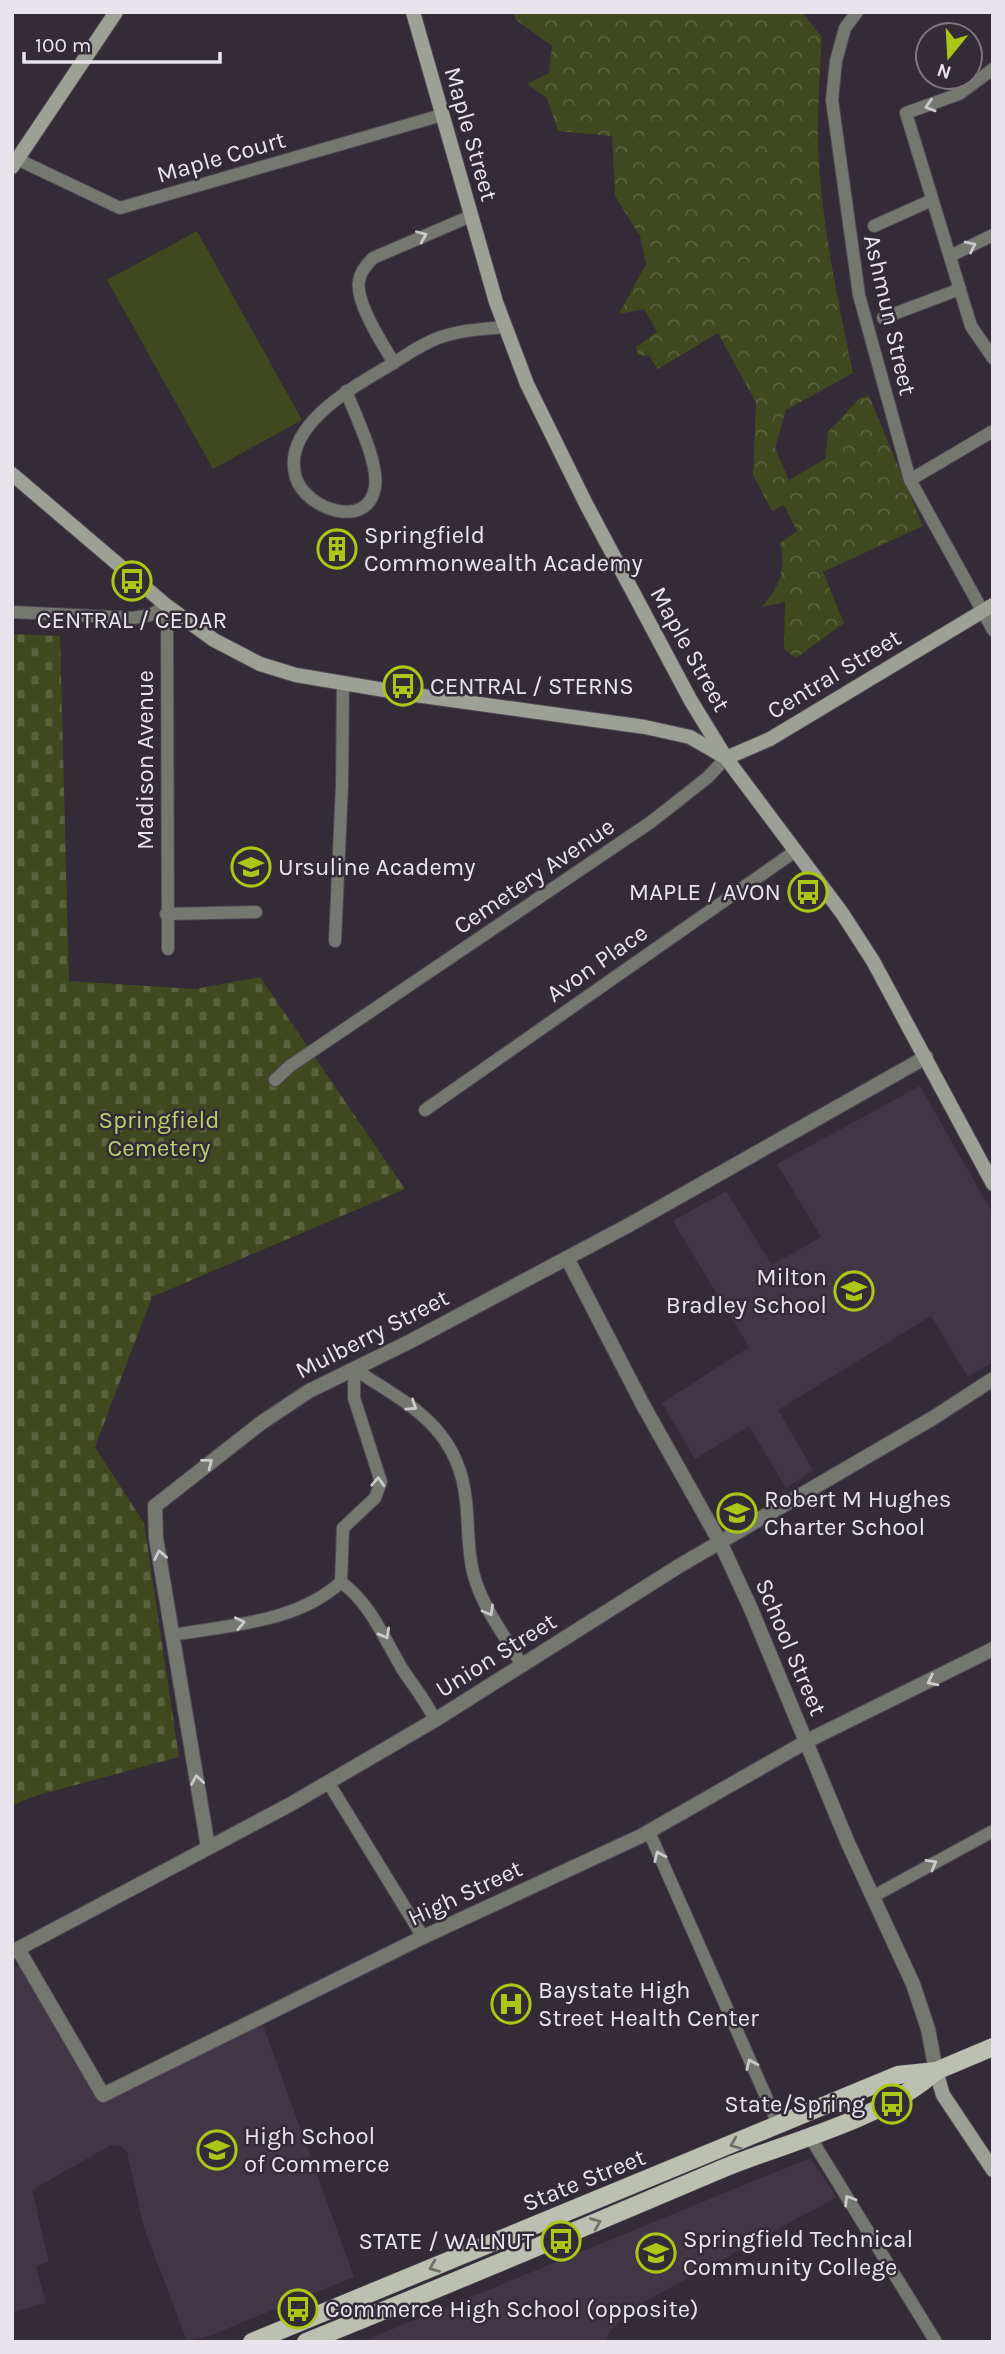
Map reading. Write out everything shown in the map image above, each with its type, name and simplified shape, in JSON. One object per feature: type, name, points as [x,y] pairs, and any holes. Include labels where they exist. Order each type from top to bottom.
[{"type":"main road","points":[[15,163],[116,12]]},
{"type":"main road","name":"Maple Street","points":[[413,12],[505,327],[527,383],[586,504],[691,701],[726,758],[862,942],[993,1184]]},
{"type":"main road","points":[[13,475],[167,606],[214,640],[253,661],[296,675],[343,683],[645,727],[690,737],[726,758]]},
{"type":"main road","name":"Central Street","points":[[726,758],[770,739],[987,609]]},
{"type":"main road","name":"State Street","points":[[252,2342],[898,2076],[936,2071],[993,2047]]},
{"type":"main road","points":[[936,2071],[943,2095],[993,2170]]},
{"type":"main road","name":"State Street","points":[[306,2342],[728,2167],[810,2137],[914,2090],[936,2071]]},
{"type":"street","name":"Ashmun Street","points":[[857,12],[845,28],[836,61],[832,100],[859,295],[910,480],[987,609],[993,630]]},
{"type":"street","points":[[993,69],[958,94],[906,113],[971,326],[993,358]]},
{"type":"street","name":"Maple Court","points":[[15,163],[120,208],[442,115]]},
{"type":"street","points":[[874,226],[932,200]]},
{"type":"street","points":[[394,363],[365,308],[358,283],[364,267],[373,258],[471,216]]},
{"type":"street","points":[[950,256],[993,235]]},
{"type":"street","points":[[883,318],[960,289]]},
{"type":"street","points":[[346,391],[372,462],[375,481],[373,493],[366,503],[359,509],[343,512],[325,508],[307,497],[299,485],[294,462],[306,432],[325,409],[346,391],[441,337],[462,331],[505,327]]},
{"type":"street","points":[[910,480],[993,431]]},
{"type":"street","points":[[12,612],[133,618],[149,615],[167,606]]},
{"type":"street","name":"Madison Avenue","points":[[167,606],[168,949]]},
{"type":"street","points":[[335,941],[343,683]]},
{"type":"street","name":"Cemetery Avenue","points":[[275,1080],[290,1066],[651,822],[707,778],[726,758]]},
{"type":"street","name":"Avon Place","points":[[425,1110],[794,852]]},
{"type":"street","points":[[166,914],[256,912]]},
{"type":"street","name":"Mulberry Street","points":[[208,1847],[156,1538],[155,1506],[284,1406],[567,1258],[840,1108],[926,1057]]},
{"type":"street","name":"School Street","points":[[567,1258],[643,1405],[721,1544],[872,1897],[913,1984],[928,2029],[936,2071]]},
{"type":"street","points":[[173,1635],[303,1608],[325,1597],[341,1582],[343,1528],[375,1498],[381,1482],[354,1398],[354,1369]]},
{"type":"street","points":[[354,1369],[423,1414],[454,1454],[464,1482],[475,1580],[490,1613],[522,1665]]},
{"type":"street","name":"Union Street","points":[[15,1951],[328,1782],[435,1720],[679,1566],[721,1544],[802,1492],[933,1418],[993,1378]]},
{"type":"street","points":[[341,1582],[354,1591],[379,1623],[402,1668],[435,1720]]},
{"type":"street","name":"High Street","points":[[15,1951],[103,2095],[422,1937],[649,1832],[807,1742],[993,1649]]},
{"type":"street","points":[[328,1782],[422,1937]]},
{"type":"street","points":[[872,1897],[993,1830]]},
{"type":"street","points":[[649,1832],[779,2126]]},
{"type":"street","points":[[810,2137],[936,2342]]},
{"type":"shaded area","name":"Milton Bradley School","points":[[920,1086],[993,1214],[993,1362],[968,1377],[931,1316],[778,1410],[813,1470],[786,1488],[749,1426],[695,1459],[662,1403],[749,1347],[673,1221],[726,1191],[772,1265],[821,1237],[777,1164]]},
{"type":"shaded area","name":"High School of Commerce","points":[[32,1958],[110,2098],[263,2025],[354,2277],[209,2336],[187,2341],[144,2228],[127,2152],[120,2146],[111,2145],[32,2190],[49,2262],[36,2266],[46,2303],[12,2312],[12,1969]]},
{"type":"shaded area","name":"Springfield Technical Community College","points":[[810,2158],[837,2197],[631,2309],[610,2331],[606,2342],[361,2342]]},
{"type":"green space","points":[[513,12],[802,12],[822,37],[818,112],[819,168],[830,257],[853,373],[786,410],[775,448],[789,480],[825,459],[828,432],[860,398],[869,396],[923,526],[823,572],[844,623],[796,658],[784,649],[785,602],[762,607],[780,578],[780,543],[797,531],[784,505],[772,511],[753,475],[756,403],[718,333],[658,369],[649,356],[638,355],[636,347],[657,332],[644,309],[619,314],[646,264],[640,236],[615,196],[612,136],[558,131],[547,98],[527,84],[549,73],[552,46],[516,20]]},
{"type":"green space","points":[[197,231],[302,420],[213,469],[107,280]]},
{"type":"green space","name":"Springfield Cemetery","points":[[12,634],[60,636],[69,981],[195,989],[260,977],[405,1189],[152,1297],[95,1447],[144,1523],[179,1757],[31,1797],[12,1806]]},
{"type":"place","name":"Springfield Commonwealth Academy","points":[[337,549]]},
{"type":"place","name":"CENTRAL / CEDAR","points":[[132,581]]},
{"type":"place","name":"CENTRAL / STERNS","points":[[403,686]]},
{"type":"place","name":"Ursuline Academy","points":[[251,867]]},
{"type":"place","name":"MAPLE / AVON","points":[[808,892]]},
{"type":"place","name":"Milton Bradley School","points":[[854,1291]]},
{"type":"place","name":"Robert M Hughes Charter School","points":[[737,1513]]},
{"type":"place","name":"Baystate High Street Health Center","points":[[511,2004]]},
{"type":"place","name":"State/Spring","points":[[892,2104]]},
{"type":"place","name":"High School of Commerce","points":[[217,2150]]},
{"type":"place","name":"STATE / WALNUT","points":[[561,2241]]},
{"type":"place","name":"Springfield Technical Community College","points":[[656,2253]]},
{"type":"place","name":"Commerce High School (opposite)","points":[[298,2309]]}]
